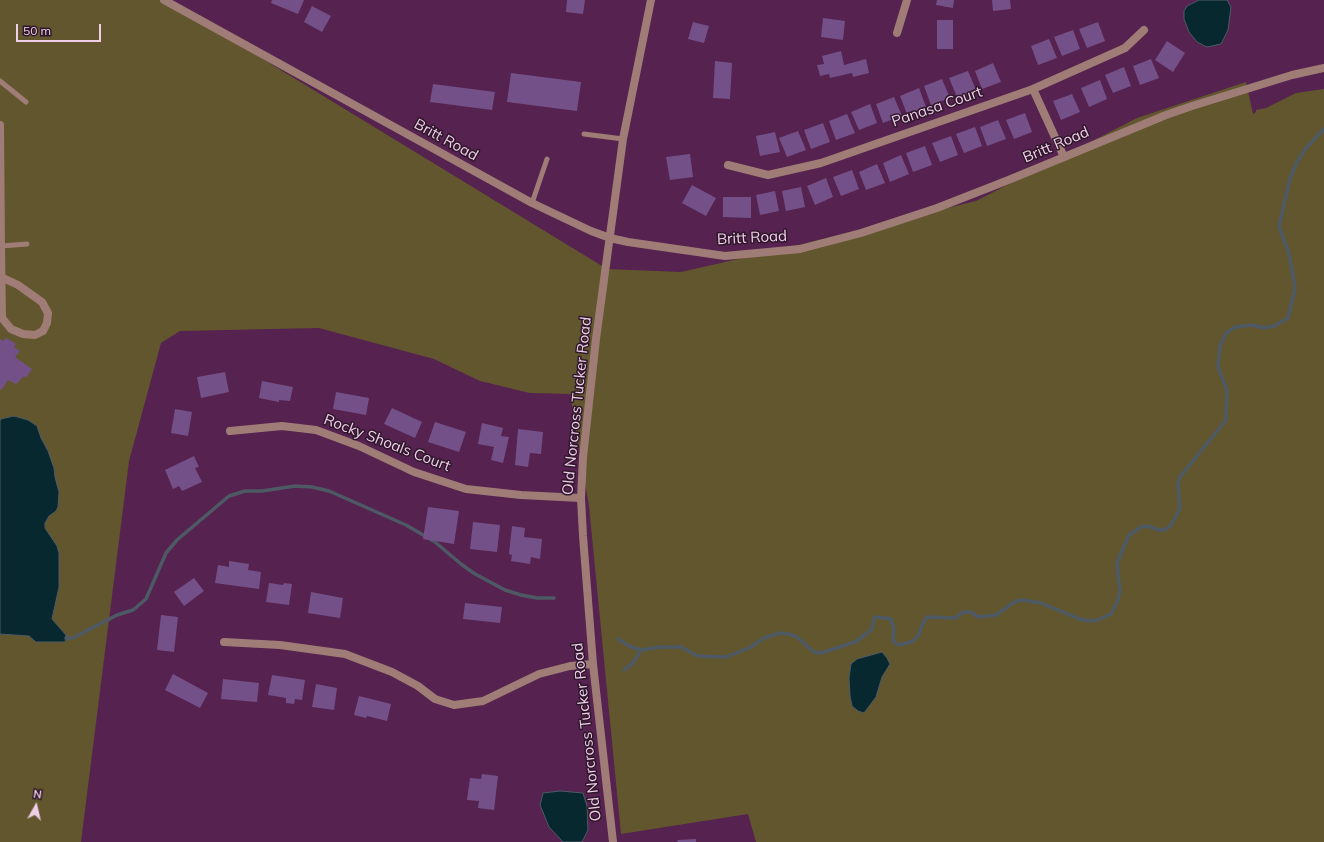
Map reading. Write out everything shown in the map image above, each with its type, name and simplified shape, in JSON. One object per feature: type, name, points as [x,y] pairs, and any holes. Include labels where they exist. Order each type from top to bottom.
[{"type":"street","name":"Britt Road","points":[[164,0],[532,203],[591,231],[610,238],[628,242],[725,256],[800,250],[861,233],[937,208],[1192,106],[1292,75],[1324,68]]},
{"type":"street","name":"Old Norcross Tucker Road","points":[[613,842],[593,664],[581,498],[582,457],[623,139],[651,0]]},
{"type":"street","points":[[897,33],[907,0]]},
{"type":"street","name":"Panasa Court","points":[[728,165],[768,175],[821,163],[1033,89],[1125,48],[1144,30]]},
{"type":"street","points":[[1033,89],[1064,157]]},
{"type":"street","points":[[0,125],[1,277],[2,318],[11,329],[23,334],[35,335],[43,331],[47,323],[48,313],[42,302],[18,284],[1,277]]},
{"type":"street","name":"Rocky Shoals Court","points":[[230,431],[282,426],[316,430],[359,446],[414,472],[466,488],[521,495],[581,498]]},
{"type":"street","points":[[224,642],[280,645],[345,654],[392,672],[418,686],[435,699],[454,705],[483,701],[539,674],[570,666],[593,664]]},
{"type":"lane","points":[[0,81],[26,102]]},
{"type":"lane","points":[[584,134],[623,139]]},
{"type":"lane","points":[[532,203],[547,159]]},
{"type":"lane","points":[[1,246],[27,244]]},
{"type":"shaded area","points":[[0,0],[166,0],[607,269],[681,272],[782,249],[976,201],[1137,118],[1246,82],[1253,114],[1256,110],[1266,108],[1296,93],[1324,89],[1324,842],[756,842],[748,814],[621,834],[589,506],[570,394],[530,393],[480,381],[434,359],[319,328],[180,331],[161,343],[129,461],[81,842],[0,842]]},
{"type":"shaded area","points":[[1199,0],[1227,0],[1231,7],[1228,30],[1221,44],[1207,47],[1197,42],[1189,32],[1184,19],[1184,11],[1187,6]]},
{"type":"shaded area","points":[[14,416],[28,420],[37,426],[54,468],[59,492],[58,507],[56,511],[49,516],[45,523],[45,528],[57,546],[59,553],[59,587],[52,619],[66,635],[65,642],[36,642],[29,636],[0,634],[0,421],[1,419]]},
{"type":"shaded area","points":[[882,652],[890,664],[882,677],[876,697],[864,713],[858,711],[852,706],[850,696],[849,678],[851,664],[857,659]]},
{"type":"shaded area","points":[[560,791],[583,793],[587,806],[588,830],[582,842],[563,842],[549,827],[540,805],[543,793]]},
{"type":"building","points":[[272,0],[304,0],[298,14],[271,3]]},
{"type":"building","points":[[567,0],[585,0],[583,14],[566,12]]},
{"type":"building","points":[[937,0],[954,0],[953,8],[936,5]]},
{"type":"building","points":[[992,0],[1010,0],[1011,9],[993,11]]},
{"type":"building","points":[[312,6],[331,16],[322,32],[304,22]]},
{"type":"building","points":[[823,18],[845,21],[843,40],[821,37]]},
{"type":"building","points":[[937,20],[953,20],[953,49],[937,49]]},
{"type":"building","points":[[693,22],[709,26],[704,43],[688,39]]},
{"type":"building","points":[[1098,22],[1105,41],[1087,48],[1079,29]]},
{"type":"building","points":[[1073,30],[1080,49],[1062,56],[1054,37]]},
{"type":"building","points":[[1049,39],[1057,58],[1038,65],[1031,46]]},
{"type":"building","points":[[1167,41],[1185,53],[1173,72],[1155,60]]},
{"type":"building","points":[[841,51],[844,65],[866,59],[869,73],[853,77],[852,73],[830,78],[829,74],[820,76],[817,65],[824,64],[822,56]]},
{"type":"building","points":[[1151,59],[1159,78],[1140,85],[1133,66]]},
{"type":"building","points":[[715,61],[732,63],[730,99],[713,98]]},
{"type":"building","points":[[993,63],[1001,82],[982,89],[975,71]]},
{"type":"building","points":[[1124,67],[1131,86],[1113,93],[1105,75]]},
{"type":"building","points":[[968,71],[976,90],[957,97],[949,78]]},
{"type":"building","points":[[511,73],[581,82],[577,111],[507,102]]},
{"type":"building","points":[[942,79],[950,98],[931,105],[924,86]]},
{"type":"building","points":[[1100,80],[1107,99],[1089,107],[1081,88]]},
{"type":"building","points":[[433,84],[495,92],[492,110],[430,102]]},
{"type":"building","points":[[919,88],[926,107],[907,114],[900,96]]},
{"type":"building","points":[[1072,94],[1080,112],[1061,120],[1053,101]]},
{"type":"building","points":[[894,97],[902,116],[883,123],[876,104]]},
{"type":"building","points":[[870,104],[877,123],[859,130],[851,112]]},
{"type":"building","points":[[1025,113],[1032,132],[1014,139],[1006,120]]},
{"type":"building","points":[[847,114],[855,133],[836,140],[829,121]]},
{"type":"building","points":[[998,120],[1006,139],[987,146],[980,127]]},
{"type":"building","points":[[823,123],[830,142],[811,149],[804,130]]},
{"type":"building","points":[[975,127],[982,146],[964,153],[956,134]]},
{"type":"building","points":[[798,131],[806,150],[787,157],[779,138]]},
{"type":"building","points":[[775,132],[780,152],[760,156],[756,136]]},
{"type":"building","points":[[951,136],[958,155],[940,162],[932,143]]},
{"type":"building","points":[[925,146],[932,165],[913,172],[906,153]]},
{"type":"building","points":[[690,154],[693,177],[670,180],[666,157]]},
{"type":"building","points":[[901,155],[909,174],[890,182],[883,163]]},
{"type":"building","points":[[877,164],[885,183],[866,190],[859,172]]},
{"type":"building","points":[[852,170],[859,189],[841,196],[833,177]]},
{"type":"building","points":[[826,178],[833,197],[815,205],[807,186]]},
{"type":"building","points":[[692,185],[716,198],[706,216],[682,203]]},
{"type":"building","points":[[801,187],[805,207],[786,211],[782,191]]},
{"type":"building","points":[[775,191],[779,211],[760,215],[756,195]]},
{"type":"building","points":[[723,197],[751,197],[751,218],[723,217]]},
{"type":"building","points":[[6,338],[16,344],[14,347],[20,351],[15,357],[32,369],[26,378],[24,376],[16,384],[8,380],[0,390],[0,339],[3,341]]},
{"type":"building","points":[[225,372],[229,392],[201,398],[197,377]]},
{"type":"building","points":[[262,381],[293,387],[290,401],[279,400],[279,402],[259,398]]},
{"type":"building","points":[[336,392],[369,398],[366,415],[333,409]]},
{"type":"building","points":[[392,408],[422,422],[415,438],[384,424]]},
{"type":"building","points":[[175,409],[192,412],[188,436],[171,433]]},
{"type":"building","points":[[435,422],[466,432],[459,452],[428,442]]},
{"type":"building","points":[[482,423],[503,428],[501,436],[509,437],[503,463],[491,460],[494,447],[478,444]]},
{"type":"building","points":[[518,429],[543,432],[541,454],[530,453],[528,467],[515,465]]},
{"type":"building","points":[[194,456],[199,467],[195,468],[202,482],[182,491],[179,486],[173,489],[165,470]]},
{"type":"building","points":[[428,507],[459,511],[454,544],[423,539]]},
{"type":"building","points":[[473,522],[500,525],[497,552],[470,549]]},
{"type":"building","points":[[512,526],[525,528],[524,537],[542,539],[540,559],[531,557],[530,564],[511,561],[512,555],[509,554]]},
{"type":"building","points":[[229,561],[249,564],[248,570],[261,572],[259,589],[215,583],[218,565],[229,567]]},
{"type":"building","points":[[194,578],[204,591],[184,606],[174,592]]},
{"type":"building","points":[[269,583],[283,585],[284,583],[292,584],[289,605],[266,602]]},
{"type":"building","points":[[311,592],[343,598],[340,618],[308,613]]},
{"type":"building","points":[[465,603],[502,607],[500,623],[463,619]]},
{"type":"building","points":[[161,615],[178,617],[174,652],[157,650]]},
{"type":"building","points":[[173,674],[208,693],[200,708],[165,690]]},
{"type":"building","points":[[272,675],[305,680],[302,700],[295,699],[294,704],[286,703],[286,698],[268,695]]},
{"type":"building","points":[[223,679],[259,683],[257,702],[221,699]]},
{"type":"building","points":[[316,684],[337,688],[334,710],[312,707]]},
{"type":"building","points":[[359,696],[391,704],[387,721],[367,716],[366,718],[354,715]]},
{"type":"building","points":[[482,774],[498,776],[494,810],[478,808],[479,801],[467,800],[470,778],[481,779]]},
{"type":"building","points":[[696,839],[696,842],[678,842],[677,840]]},
{"type":"waterway","points":[[618,639],[629,646],[641,650],[660,647],[681,647],[698,656],[726,657],[751,647],[764,638],[780,633],[797,637],[814,652],[821,653],[855,642],[872,629],[874,618],[878,617],[891,619],[894,629],[893,640],[895,643],[900,645],[913,641],[918,636],[927,617],[955,618],[963,612],[971,612],[978,617],[996,615],[1016,601],[1023,600],[1041,603],[1082,620],[1095,621],[1111,614],[1120,592],[1117,563],[1129,535],[1141,527],[1148,526],[1159,530],[1165,530],[1171,525],[1180,508],[1178,484],[1180,477],[1226,420],[1227,391],[1218,367],[1220,346],[1226,333],[1235,327],[1253,325],[1263,328],[1274,326],[1288,318],[1295,288],[1289,253],[1279,227],[1290,178],[1297,162],[1306,148],[1324,129]]},
{"type":"waterway","points":[[66,638],[73,638],[117,615],[133,610],[146,599],[166,553],[177,540],[229,496],[245,491],[262,491],[295,486],[312,487],[329,491],[406,525],[435,542],[475,574],[505,590],[537,598],[554,598]]},
{"type":"waterway","points":[[624,670],[633,663],[641,650]]}]
